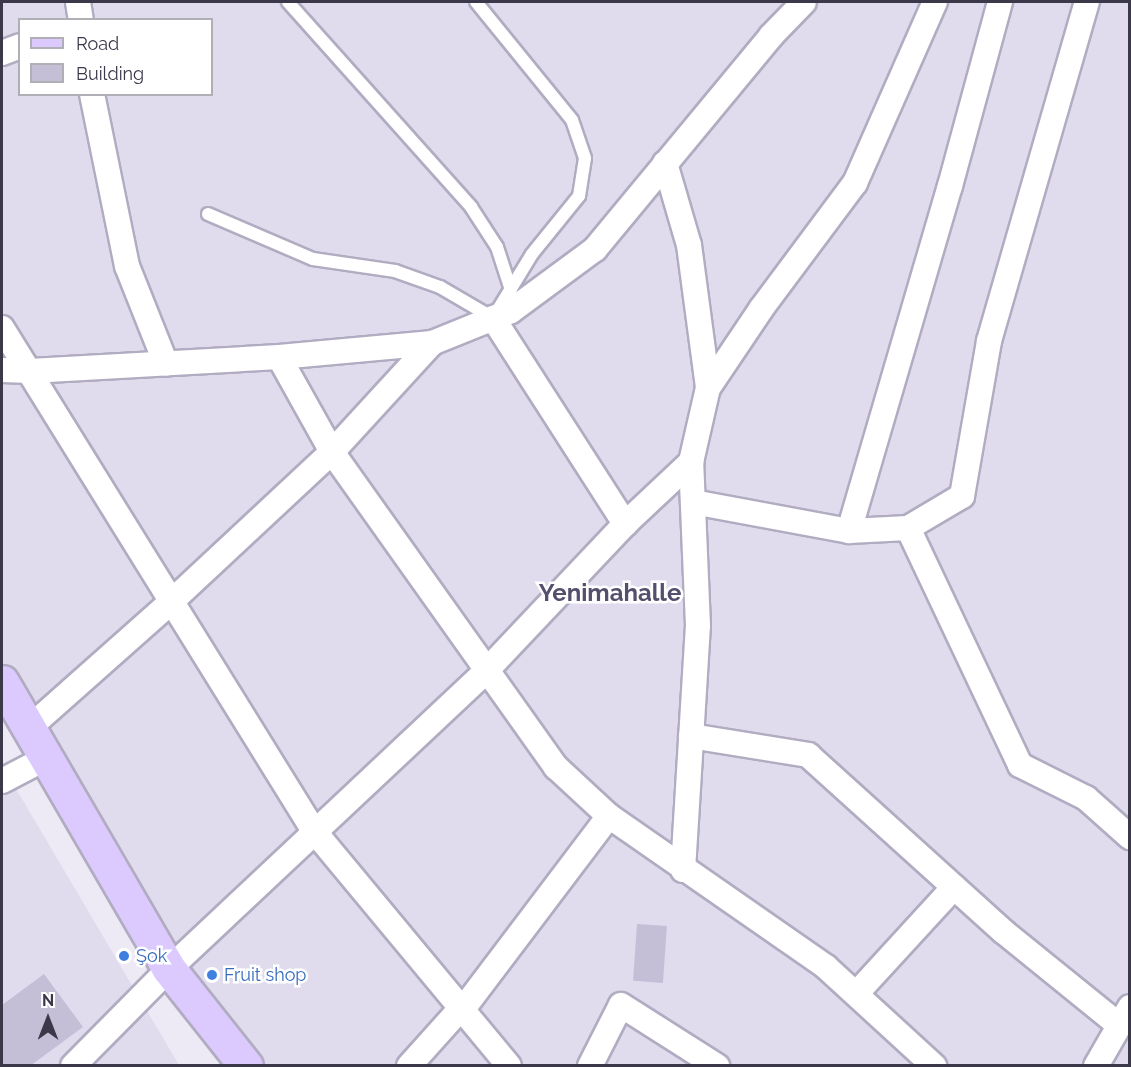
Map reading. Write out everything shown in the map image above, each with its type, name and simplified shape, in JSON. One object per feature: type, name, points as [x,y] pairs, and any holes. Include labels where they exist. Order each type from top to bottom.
[{"type":"main road","points":[[2,682],[169,969],[246,1065]]},
{"type":"street","points":[[78,2],[81,18]]},
{"type":"street","points":[[2,370],[30,371],[279,357],[432,343],[511,311],[595,249],[771,36],[804,2]]},
{"type":"street","points":[[683,870],[698,626],[691,462],[708,388],[760,309],[855,183],[935,2]]},
{"type":"street","points":[[849,531],[950,186],[1000,2]]},
{"type":"street","points":[[693,502],[849,531],[909,528],[962,496],[989,340],[1087,2]]},
{"type":"street","points":[[2,53],[18,47]]},
{"type":"street","points":[[92,96],[127,266],[166,364]]},
{"type":"street","points":[[665,163],[689,245],[708,388]]},
{"type":"street","points":[[494,318],[625,524]]},
{"type":"street","points":[[2,328],[314,831],[509,1065]]},
{"type":"street","points":[[29,728],[172,601],[332,452],[432,343]]},
{"type":"street","points":[[279,357],[332,452],[556,767],[609,816],[683,870],[826,967],[934,1065]]},
{"type":"street","points":[[73,1065],[169,969],[487,670],[625,524],[691,462]]},
{"type":"street","points":[[909,528],[1020,765],[1086,798],[1130,837]]},
{"type":"street","points":[[691,736],[807,755],[1004,932],[1124,1016],[1096,1065]]},
{"type":"street","points":[[2,781],[46,759]]},
{"type":"street","points":[[409,1065],[461,1008],[463,1009],[609,816]]},
{"type":"street","points":[[856,994],[954,887]]},
{"type":"street","points":[[590,1065],[621,1005],[717,1065]]},
{"type":"lane","points":[[288,2],[471,207],[497,247],[510,290]]},
{"type":"lane","points":[[208,214],[313,259],[395,271],[440,287],[494,318],[532,254],[579,196],[585,158],[572,120],[476,2]]},
{"type":"shaded area","points":[[2,2],[1129,2],[1129,1065],[258,1065],[189,975],[2,670]]},
{"type":"shaded area","points":[[2,765],[179,1065],[2,1065]]},
{"type":"building","points":[[637,924],[667,926],[663,983],[633,981]]},
{"type":"building","points":[[44,974],[83,1027],[30,1066],[2,1066],[2,1005]]},
{"type":"place","name":"Şok","points":[[124,956]]},
{"type":"place","name":"Fruit shop","points":[[212,975]]},
{"type":"district","name":"Yenimahalle","points":[[610,593]]}]
